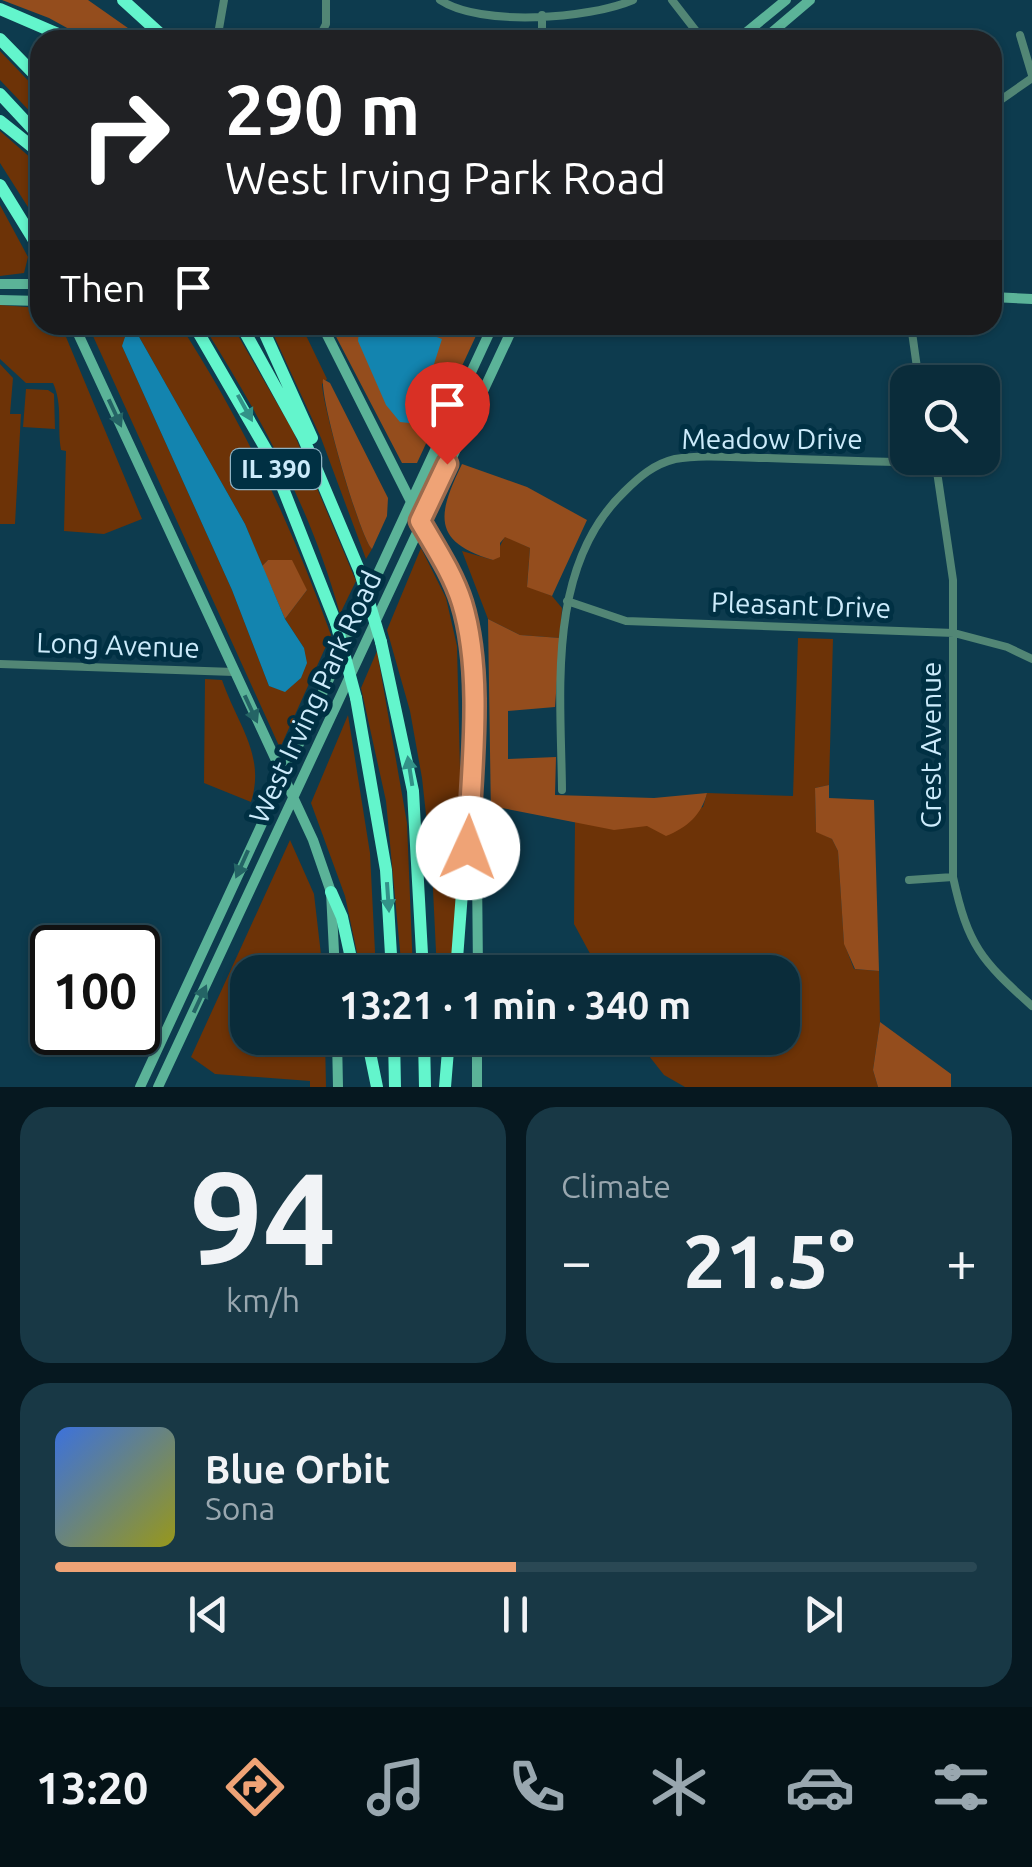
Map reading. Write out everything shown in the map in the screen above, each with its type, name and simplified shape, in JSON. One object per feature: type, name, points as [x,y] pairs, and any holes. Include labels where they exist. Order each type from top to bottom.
[{"type":"highway","points":[[123,0],[156,30]]},
{"type":"highway","points":[[4,10],[49,30]]},
{"type":"highway","points":[[0,39],[30,70]]},
{"type":"highway","points":[[0,94],[30,126]]},
{"type":"highway","points":[[0,120],[30,145]]},
{"type":"highway","points":[[0,186],[30,234]]},
{"type":"highway","points":[[197,335],[210,349]]},
{"type":"highway","name":"IL 390","points":[[201,335],[283,484],[336,623],[356,698],[386,870],[391,955]]},
{"type":"highway","name":"IL 390","points":[[246,335],[327,488],[382,642],[413,791],[422,955]]},
{"type":"highway","points":[[265,335],[321,459],[327,488]]},
{"type":"highway","points":[[457,955],[473,747]]},
{"type":"highway","points":[[330,892],[342,917],[350,955]]},
{"type":"highway","points":[[370,1055],[377,1087]]},
{"type":"highway","points":[[394,1055],[395,1087]]},
{"type":"highway","points":[[424,1055],[425,1087]]},
{"type":"highway","points":[[445,1087],[448,1055]]},
{"type":"main road","points":[[749,30],[786,0]]},
{"type":"main road","points":[[775,30],[810,0]]},
{"type":"main road","points":[[0,284],[30,284]]},
{"type":"main road","points":[[1002,297],[1032,298]]},
{"type":"main road","points":[[0,300],[30,301]]},
{"type":"main road","points":[[79,335],[313,840],[330,892],[334,955]]},
{"type":"main road","points":[[327,335],[450,576],[464,614],[473,747],[478,955]]},
{"type":"main road","name":"West Irving Park Road","points":[[140,1087],[487,335]]},
{"type":"main road","name":"West Irving Park Road","points":[[158,1087],[509,335]]},
{"type":"main road","points":[[337,1055],[338,1087]]},
{"type":"main road","points":[[477,1055],[477,1087]]},
{"type":"street","points":[[219,30],[224,0]]},
{"type":"street","points":[[323,30],[326,0]]},
{"type":"street","points":[[441,1],[463,13],[542,15],[610,10],[632,0]]},
{"type":"street","points":[[672,0],[694,30]]},
{"type":"street","points":[[542,15],[542,30]]},
{"type":"street","points":[[1002,98],[1032,76],[1020,34]]},
{"type":"street","points":[[912,335],[916,365]]},
{"type":"street","name":"Meadow Drive","points":[[562,790],[561,682],[567,601],[587,546],[614,502],[645,472],[674,460],[890,460]]},
{"type":"street","name":"Crest Avenue","points":[[938,475],[946,520],[954,633],[953,877],[963,926],[984,962],[1032,1006]]},
{"type":"street","name":"Pleasant Drive","points":[[567,601],[626,621],[954,633],[1007,647],[1032,659]]},
{"type":"street","name":"Long Avenue","points":[[0,664],[234,672]]},
{"type":"street","points":[[909,880],[953,877]]},
{"type":"shaded area","points":[[2,0],[88,0],[131,30],[71,30]]},
{"type":"shaded area","points":[[0,51],[30,82],[30,112],[0,80]]},
{"type":"shaded area","points":[[0,131],[30,157],[30,210],[0,163]]},
{"type":"shaded area","points":[[0,205],[28,257],[24,273],[0,276]]},
{"type":"shaded area","points":[[0,305],[30,307],[30,335],[65,335],[142,519],[104,534],[64,531],[66,451],[61,450],[56,391],[53,383],[26,383],[0,359]]},
{"type":"shaded area","points":[[93,335],[138,335],[186,335],[225,400],[283,514],[331,635],[280,748]],"holes":[[[138,335],[245,524],[262,566],[268,560],[307,590],[285,619],[304,648],[301,678],[285,691],[269,686],[232,590],[122,346]]]},
{"type":"shaded area","points":[[209,335],[238,335],[293,431],[356,581],[340,614],[315,537],[245,394]]},
{"type":"shaded area","points":[[274,335],[306,335],[327,379],[322,384],[335,444],[359,522],[372,549],[366,559],[321,438]]},
{"type":"shaded area","points":[[335,335],[476,335],[417,463],[402,463]]},
{"type":"shaded area","points":[[0,364],[13,378],[10,414],[21,414],[15,524],[0,524]]},
{"type":"shaded area","points":[[323,379],[330,383],[388,498],[387,516],[372,549],[342,469]]},
{"type":"shaded area","points":[[26,389],[54,394],[55,429],[23,427]]},
{"type":"shaded area","points":[[462,464],[527,487],[587,520],[552,596],[527,587],[530,548],[505,537],[500,543],[500,557],[493,560],[459,545],[450,535],[445,512]]},
{"type":"shaded area","points":[[505,536],[530,548],[527,586],[552,596],[562,608],[560,638],[520,635],[488,619],[462,551],[493,560]]},
{"type":"shaded area","points":[[421,548],[446,598],[457,646],[462,851],[452,955],[436,955],[422,778],[410,711],[387,630]]},
{"type":"shaded area","points":[[268,560],[292,560],[307,590],[285,619],[262,566]]},
{"type":"shaded area","points":[[488,619],[520,635],[560,638],[555,707],[508,711],[508,759],[556,757],[555,795],[654,798],[707,793],[692,819],[666,836],[647,826],[614,830],[502,808],[498,872],[492,883]]},
{"type":"shaded area","points":[[798,638],[833,639],[829,785],[815,788],[816,831],[832,839],[838,851],[844,943],[854,969],[879,971],[880,1022],[873,1070],[878,1087],[685,1087],[664,1075],[648,1055],[800,1055],[800,955],[591,955],[574,924],[575,821],[611,827],[654,823],[703,807],[707,793],[793,796]]},
{"type":"shaded area","points":[[377,651],[407,823],[412,955],[400,955],[386,801],[361,688]]},
{"type":"shaded area","points":[[205,679],[222,680],[248,740],[255,769],[251,802],[204,783]]},
{"type":"shaded area","points":[[348,715],[370,853],[375,955],[357,955],[345,896],[311,803]]},
{"type":"shaded area","points":[[829,785],[829,798],[874,800],[879,971],[855,969],[844,944],[838,851],[832,839],[816,832],[815,788]]},
{"type":"shaded area","points":[[290,840],[314,894],[321,955],[238,955]]},
{"type":"shaded area","points":[[230,972],[230,1055],[325,1055],[326,1087],[310,1087],[310,1081],[215,1074],[191,1057]]},
{"type":"shaded area","points":[[880,1022],[951,1074],[951,1087],[878,1087],[873,1070]]},
{"type":"water","points":[[126,335],[138,335],[245,524],[285,619],[304,648],[307,663],[301,678],[285,692],[269,686],[232,590],[122,346]]},
{"type":"water","points":[[359,335],[431,335],[442,339],[418,414],[409,423],[400,422],[386,405]]},
{"type":"route","points":[[447,464],[420,521],[461,601],[470,646],[473,747],[468,848]]}]
